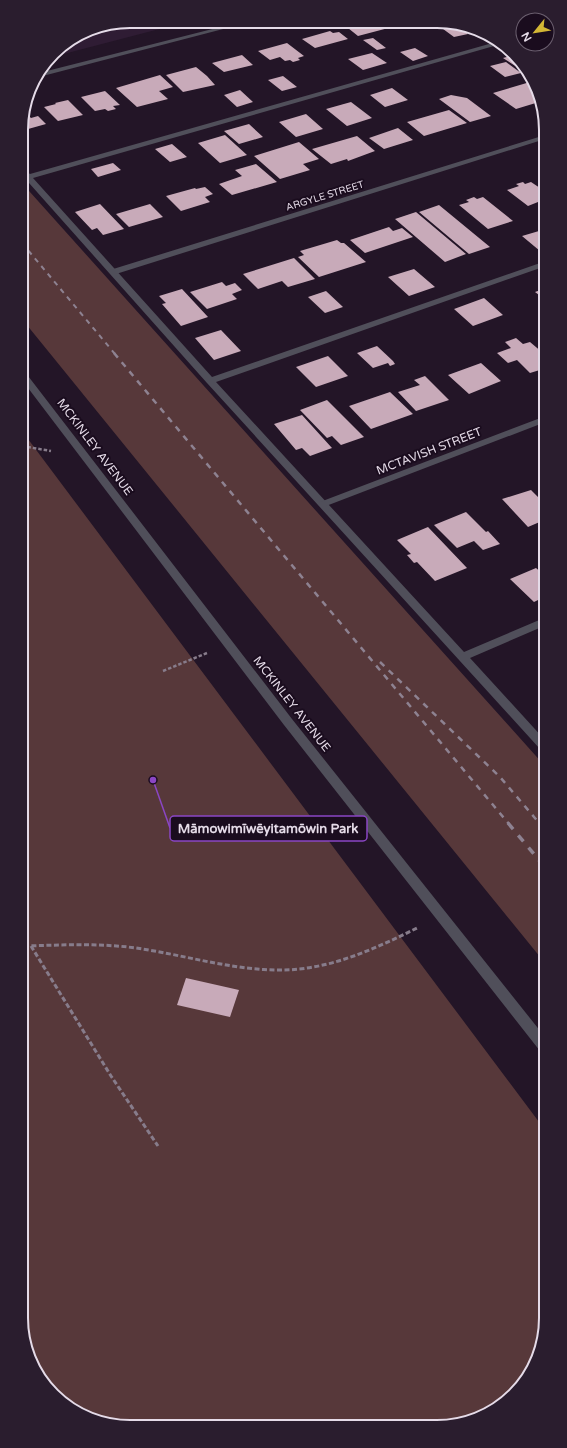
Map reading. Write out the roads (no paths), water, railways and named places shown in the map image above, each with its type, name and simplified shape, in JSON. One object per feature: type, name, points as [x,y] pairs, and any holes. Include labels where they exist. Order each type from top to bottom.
[{"type":"street","points":[[45,74],[223,28]]},
{"type":"street","points":[[28,172],[493,45]]},
{"type":"street","name":"ARGYLE STREET","points":[[114,272],[539,139]]},
{"type":"street","points":[[28,176],[210,381],[539,741]]},
{"type":"street","points":[[210,381],[539,265]]},
{"type":"street","name":"MCKINLEY AVENUE","points":[[28,382],[229,644],[539,1039]]},
{"type":"street","name":"MCTAVISH STREET","points":[[323,504],[539,422]]},
{"type":"street","points":[[463,657],[539,624]]},
{"type":"railway","points":[[28,250],[115,354]]},
{"type":"railway","points":[[114,353],[509,824]]},
{"type":"railway","points":[[380,662],[500,777],[539,823]]},
{"type":"railway","points":[[508,823],[539,860]]},
{"type":"place","name":"Māmowimīwēyitamōwin Park","points":[[153,780]]}]
